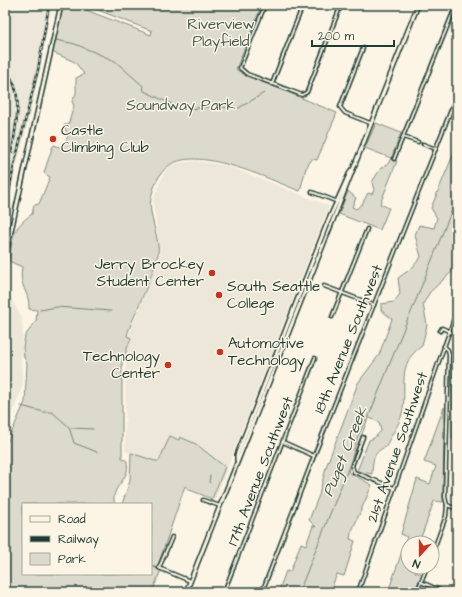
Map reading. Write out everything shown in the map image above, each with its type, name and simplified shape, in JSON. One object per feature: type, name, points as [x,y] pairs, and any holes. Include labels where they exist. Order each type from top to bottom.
[{"type":"street","points":[[5,258],[61,5]]},
{"type":"street","points":[[265,5],[240,65],[241,70],[300,95],[304,94],[341,5]]},
{"type":"street","points":[[272,84],[303,5]]},
{"type":"street","points":[[186,592],[338,202],[418,5]]},
{"type":"street","points":[[394,159],[456,5]]},
{"type":"street","points":[[363,48],[340,104],[341,110],[345,113],[370,123]]},
{"type":"street","name":"18th Avenue Southwest","points":[[262,592],[314,456],[457,95]]},
{"type":"street","points":[[403,136],[418,142]]},
{"type":"street","points":[[423,144],[436,149]]},
{"type":"street","points":[[312,192],[338,202]]},
{"type":"street","points":[[332,317],[367,229]]},
{"type":"street","points":[[324,286],[374,305]]},
{"type":"street","name":"21st Avenue Southwest","points":[[358,592],[457,310]]},
{"type":"street","points":[[440,330],[442,328],[457,335]]},
{"type":"street","points":[[439,535],[445,521],[447,505],[449,354],[448,350],[444,346]]},
{"type":"street","name":"17th Avenue Southwest","points":[[224,592],[315,358]]},
{"type":"street","points":[[363,437],[352,466],[354,472],[394,488]]},
{"type":"street","points":[[283,442],[314,456]]},
{"type":"street","points":[[204,500],[220,506]]},
{"type":"street","points":[[447,505],[457,509]]},
{"type":"street","points":[[172,537],[160,568],[190,581]]},
{"type":"street","points":[[417,592],[424,575]]},
{"type":"street","points":[[421,582],[444,592]]},
{"type":"shaded area","points":[[5,5],[52,5],[32,106],[8,200],[5,222]]},
{"type":"shaded area","name":"South Seattle College","points":[[196,161],[228,166],[329,206],[215,500],[190,490],[160,461],[155,461],[125,451],[126,348],[128,337],[160,254],[153,200],[164,173],[169,167],[177,163]]},
{"type":"shaded area","points":[[5,294],[12,300],[22,318],[23,333],[21,364],[23,385],[5,433]]},
{"type":"shaded area","points":[[457,425],[457,504],[449,501],[452,439]]},
{"type":"green space","points":[[62,5],[73,5],[151,35],[152,31],[85,5],[262,5],[236,69],[337,113],[317,160],[312,159],[306,168],[300,191],[252,172],[213,161],[195,159],[180,161],[167,167],[161,173],[153,190],[150,204],[158,242],[158,255],[148,284],[128,332],[127,336],[131,338],[122,362],[122,458],[127,461],[127,469],[114,495],[115,503],[22,503],[22,575],[152,575],[152,566],[161,570],[152,592],[5,592],[5,447],[25,402],[27,364],[24,357],[23,347],[25,336],[36,321],[37,310],[29,309],[28,298],[21,274],[22,267],[9,261],[16,229],[32,214],[34,205],[39,204],[50,177],[44,173],[52,148],[54,145],[62,148],[68,136],[64,125],[68,125],[74,106],[72,101],[76,94],[76,78],[84,74],[75,62],[52,52]]},
{"type":"green space","points":[[376,123],[401,133],[391,159],[397,161],[380,204],[389,208],[380,230],[339,214],[348,191],[356,198],[352,207],[356,209],[362,204],[368,193],[372,194],[374,190],[372,182],[381,168],[388,164],[391,158],[365,148]]},
{"type":"green space","points":[[457,141],[457,225],[452,235],[457,253],[457,267],[430,292],[423,304],[427,325],[422,346],[408,361],[405,369],[402,414],[399,423],[386,447],[381,449],[374,458],[372,474],[357,471],[369,440],[374,438],[381,431],[379,422],[367,417],[357,439],[348,472],[372,485],[351,533],[350,539],[355,541],[344,576],[337,574],[333,584],[333,592],[284,592],[279,590],[286,571],[290,572],[301,543],[306,545],[313,526],[316,527],[309,520],[319,495],[326,467],[358,383],[379,355],[392,319],[381,310],[381,304],[394,302],[400,294],[398,278],[412,268],[421,257],[415,235],[419,225],[434,228],[437,218],[431,208],[453,155]]},
{"type":"green space","points":[[452,356],[457,357],[457,439],[452,439]]},
{"type":"green space","points":[[444,407],[443,502],[434,501],[422,535],[403,535],[401,534],[417,479],[430,484],[436,466],[424,462]]},
{"type":"green space","points":[[170,436],[179,440],[180,437],[196,444],[225,467],[212,499],[190,490],[185,486],[157,568],[152,566],[152,503],[122,503],[130,481],[131,453],[159,461]]},
{"type":"green space","points":[[400,557],[400,575],[422,575],[415,590],[405,586],[402,592],[388,592]]},
{"type":"waterway","points":[[56,40],[75,44],[115,61],[143,86],[144,91],[178,107],[188,109],[208,107],[239,108],[264,93]]},
{"type":"waterway","name":"Puget Creek","points":[[410,315],[457,197]]},
{"type":"waterway","points":[[40,310],[57,307],[111,311]]},
{"type":"waterway","name":"Puget Creek","points":[[299,592],[408,318]]},
{"type":"waterway","points":[[21,406],[44,412],[52,412],[69,427],[74,443],[97,452]]},
{"type":"waterway","points":[[71,428],[93,429]]},
{"type":"waterway","points":[[210,476],[210,483]]},
{"type":"railway","points":[[5,214],[14,165],[38,70],[49,5]]},
{"type":"railway","points":[[5,70],[11,78],[15,88],[18,109],[12,152]]},
{"type":"place","name":"Castle Climbing Club","points":[[53,139]]},
{"type":"place","name":"Jerry Brockey Student Center","points":[[212,273]]},
{"type":"place","name":"South Seattle College","points":[[219,295]]},
{"type":"place","name":"Automotive Technology","points":[[220,352]]},
{"type":"place","name":"Technology Center","points":[[168,365]]},
{"type":"park label","name":"Riverview Playfield","points":[[221,32]]},
{"type":"park label","name":"Soundway Park","points":[[181,105]]}]
